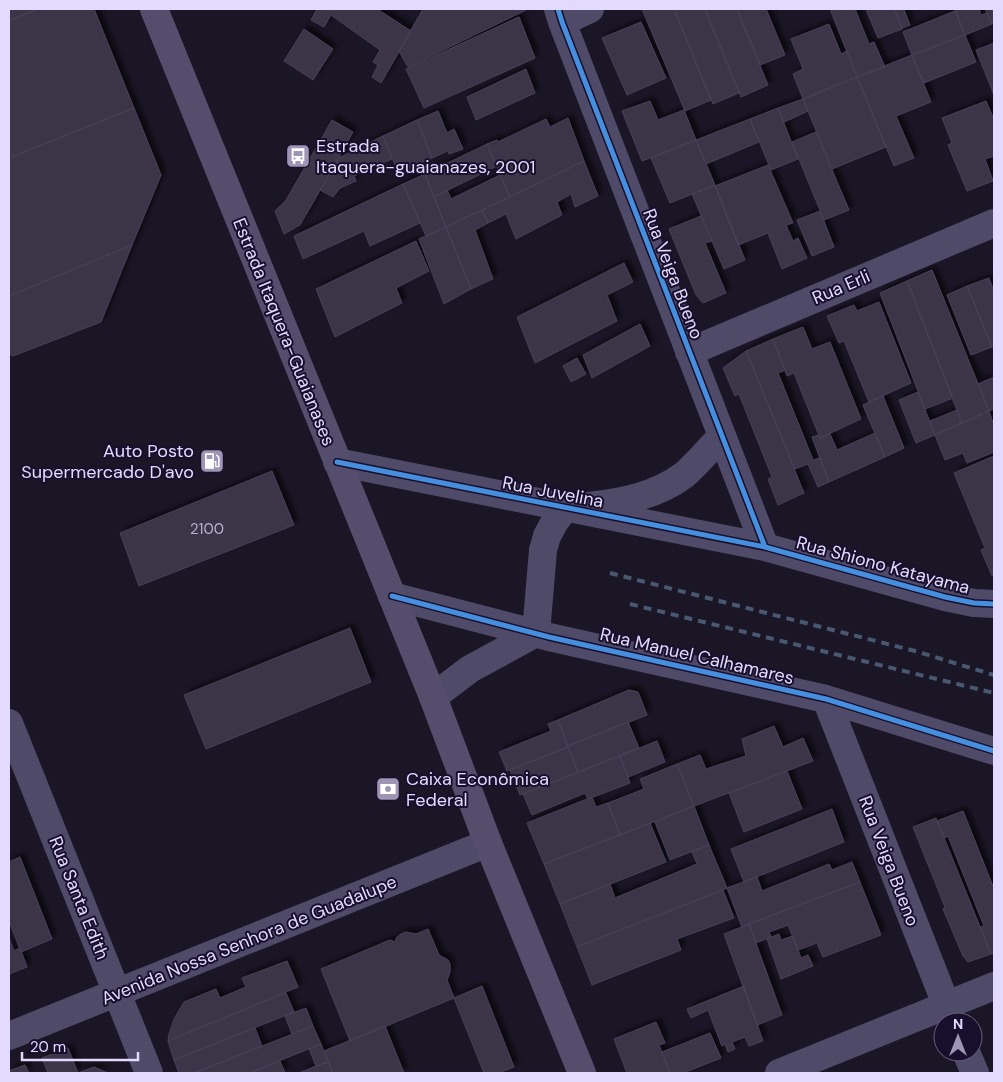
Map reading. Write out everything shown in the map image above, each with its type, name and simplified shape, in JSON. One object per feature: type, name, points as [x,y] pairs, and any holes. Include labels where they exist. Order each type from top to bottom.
[{"type":"main road","name":"Estrada Itaquera-Guaianases","points":[[154,9],[433,697],[488,843],[582,1073]]},
{"type":"street","points":[[560,15],[590,9]]},
{"type":"street","name":"Rua Veiga Bueno","points":[[560,15],[765,548]]},
{"type":"street","name":"Rua Erli","points":[[689,352],[994,223]]},
{"type":"street","name":"Rua Juvelina","points":[[565,508],[621,502],[651,494],[683,475],[722,436]]},
{"type":"street","name":"Rua Juvelina","points":[[337,462],[765,548]]},
{"type":"street","points":[[433,697],[470,668],[536,633],[543,550],[554,522],[565,508]]},
{"type":"street","name":"Rua Shiono Katayama","points":[[765,548],[945,598],[994,604]]},
{"type":"street","name":"Rua Manuel Calhamares","points":[[392,596],[536,633],[826,699],[994,751]]},
{"type":"street","name":"Rua Veiga Bueno","points":[[826,699],[948,1012]]},
{"type":"street","name":"Rua Santa Edith","points":[[9,723],[149,1073]]},
{"type":"street","name":"Avenida Nossa Senhora de Guadalupe","points":[[9,1036],[488,843]]},
{"type":"street","points":[[952,1012],[994,986]]},
{"type":"street","points":[[779,1073],[933,1020]]},
{"type":"building","points":[[9,9],[38,9],[9,21]]},
{"type":"building","points":[[38,9],[94,9],[134,108],[9,158],[9,21]]},
{"type":"building","points":[[317,9],[377,9],[411,31],[381,83],[372,77],[378,65],[373,62],[380,50],[331,15],[324,27],[311,20]]},
{"type":"building","points":[[423,9],[526,10],[408,67],[399,51]]},
{"type":"building","points":[[642,9],[674,9],[711,100],[685,111]]},
{"type":"building","points":[[674,9],[705,9],[739,93],[713,104]]},
{"type":"building","points":[[705,9],[737,9],[768,85],[741,97]]},
{"type":"building","points":[[737,9],[766,9],[785,55],[760,65]]},
{"type":"building","points":[[830,9],[855,9],[869,44],[874,42],[885,67],[857,77]]},
{"type":"building","points":[[866,9],[894,9],[902,29],[878,38]]},
{"type":"building","points":[[894,9],[906,9],[904,10],[910,25],[902,28]]},
{"type":"building","points":[[955,9],[979,9],[981,15],[987,13],[992,24],[965,35]]},
{"type":"building","points":[[985,9],[994,9],[994,23],[992,24]]},
{"type":"building","points":[[955,11],[965,35],[912,55],[903,32]]},
{"type":"building","points":[[519,17],[535,58],[424,108],[406,69]]},
{"type":"building","points":[[641,22],[666,78],[627,95],[602,38]]},
{"type":"building","points":[[829,24],[841,54],[847,51],[857,77],[803,99],[793,74],[803,69],[791,39]]},
{"type":"building","points":[[304,29],[333,49],[313,80],[284,61]]},
{"type":"building","points":[[965,35],[976,62],[924,83],[912,55]]},
{"type":"building","points":[[994,43],[994,95],[976,50]]},
{"type":"building","points":[[912,55],[931,102],[896,116],[914,158],[894,166],[857,77]]},
{"type":"building","points":[[526,69],[535,93],[476,120],[467,97]]},
{"type":"building","points":[[857,77],[886,147],[832,169],[803,99]]},
{"type":"building","points":[[803,99],[808,111],[784,122],[778,108]]},
{"type":"building","points":[[650,101],[658,120],[684,110],[696,140],[642,161],[622,111]]},
{"type":"building","points":[[986,101],[994,120],[994,156],[985,159],[993,181],[967,191],[948,145],[952,143],[942,118]]},
{"type":"building","points":[[134,108],[161,175],[132,245],[9,296],[9,158]]},
{"type":"building","points":[[778,108],[798,159],[771,170],[750,119]]},
{"type":"building","points":[[438,111],[447,133],[454,129],[463,149],[449,154],[448,151],[432,158],[417,120]]},
{"type":"building","points":[[568,118],[584,161],[510,197],[487,144],[497,140],[498,142],[546,119],[550,127]]},
{"type":"building","points":[[750,119],[759,142],[706,164],[696,140]]},
{"type":"building","points":[[332,120],[353,132],[329,175],[308,162]]},
{"type":"building","points":[[417,120],[432,158],[399,174],[383,136]]},
{"type":"building","points":[[816,132],[849,210],[824,220],[792,142]]},
{"type":"building","points":[[383,136],[392,159],[354,176],[356,181],[340,188],[333,197],[320,190],[339,158]]},
{"type":"building","points":[[696,140],[715,185],[670,203],[651,158]]},
{"type":"building","points":[[487,144],[497,166],[434,197],[425,174]]},
{"type":"building","points":[[584,161],[598,196],[575,207],[571,194],[557,202],[562,215],[516,239],[506,214],[488,223],[482,210]]},
{"type":"building","points":[[308,162],[329,175],[300,225],[284,234],[275,211],[286,200]]},
{"type":"building","points":[[768,165],[793,223],[786,225],[793,241],[798,238],[807,258],[782,269],[768,233],[738,245],[715,186]]},
{"type":"building","points":[[425,174],[446,227],[426,236],[403,184]]},
{"type":"building","points":[[500,175],[510,197],[446,227],[434,197],[447,190],[451,199]]},
{"type":"building","points":[[403,184],[420,223],[370,246],[364,231],[303,259],[294,236]]},
{"type":"building","points":[[715,185],[745,260],[724,269],[692,194]]},
{"type":"building","points":[[482,210],[488,223],[475,230],[493,279],[471,289],[446,227]]},
{"type":"building","points":[[820,211],[834,247],[812,256],[797,220]]},
{"type":"building","points":[[701,216],[712,241],[705,243],[726,293],[703,303],[696,295],[669,229]]},
{"type":"building","points":[[446,227],[471,289],[444,304],[419,239]]},
{"type":"building","points":[[416,241],[429,271],[396,288],[402,303],[335,337],[316,289]]},
{"type":"building","points":[[132,245],[101,322],[13,356],[9,354],[9,296]]},
{"type":"building","points":[[624,263],[633,282],[607,295],[617,321],[535,363],[517,317]]},
{"type":"building","points":[[932,270],[989,411],[962,423],[907,281]]},
{"type":"building","points":[[989,278],[994,292],[994,346],[992,347],[967,286]]},
{"type":"building","points":[[907,281],[953,398],[925,409],[880,293]]},
{"type":"building","points":[[967,286],[992,347],[971,355],[947,295]]},
{"type":"building","points":[[879,302],[911,383],[869,402],[844,341],[839,343],[827,316],[854,305],[857,311]]},
{"type":"building","points":[[640,324],[650,346],[592,378],[583,355]]},
{"type":"building","points":[[803,327],[812,349],[830,342],[861,419],[820,438],[794,373],[787,376],[773,339]]},
{"type":"building","points":[[773,339],[785,370],[778,373],[813,460],[820,458],[829,482],[818,487],[808,464],[795,469],[746,351]]},
{"type":"building","points":[[746,351],[804,493],[778,505],[768,479],[772,477],[739,394],[735,396],[723,368]]},
{"type":"building","points":[[577,358],[586,374],[571,382],[563,366]]},
{"type":"building","points":[[994,377],[994,409],[989,411],[978,384]]},
{"type":"building","points":[[918,392],[935,435],[916,443],[899,400]]},
{"type":"building","points":[[883,396],[904,448],[885,457],[863,405]]},
{"type":"building","points":[[957,410],[962,423],[935,435],[930,421]]},
{"type":"building","points":[[989,411],[994,426],[994,452],[967,463],[963,453],[945,460],[935,435]]},
{"type":"building","points":[[875,433],[885,457],[829,482],[812,437],[819,435],[820,438],[830,434],[837,450]]},
{"type":"building","points":[[994,456],[994,574],[992,576],[981,550],[985,548],[954,473]]},
{"type":"building","points":[[272,471],[294,525],[139,586],[120,533]]},
{"type":"building","points":[[350,628],[371,682],[206,749],[184,695]]},
{"type":"building","points":[[629,690],[638,692],[647,715],[568,746],[558,720]]},
{"type":"building","points":[[558,720],[568,747],[507,771],[499,752],[551,731],[548,724]]},
{"type":"building","points":[[628,722],[639,748],[578,772],[568,746]]},
{"type":"building","points":[[774,726],[783,747],[803,738],[813,761],[694,806],[677,764],[700,755],[706,769],[746,756],[742,739]]},
{"type":"building","points":[[657,741],[665,762],[628,777],[620,756]]},
{"type":"building","points":[[568,747],[578,772],[520,795],[510,770]]},
{"type":"building","points":[[620,756],[630,783],[588,799],[585,793],[532,815],[523,794]]},
{"type":"building","points":[[677,764],[694,806],[620,835],[608,803],[644,789],[640,779]]},
{"type":"building","points":[[787,771],[802,809],[744,832],[729,793]]},
{"type":"building","points":[[592,797],[596,807],[608,803],[620,835],[544,864],[527,823]]},
{"type":"building","points":[[694,806],[709,845],[670,860],[655,822]]},
{"type":"building","points":[[832,809],[844,842],[744,882],[731,849]]},
{"type":"building","points":[[963,811],[994,889],[994,953],[991,954],[980,927],[984,926],[948,836],[944,838],[937,821]]},
{"type":"building","points":[[936,818],[991,954],[968,962],[963,956],[943,909],[945,907],[913,827]]},
{"type":"building","points":[[650,823],[666,862],[560,904],[544,864]]},
{"type":"building","points":[[709,845],[727,888],[577,947],[560,904],[610,884],[615,898],[697,864],[692,852]]},
{"type":"building","points":[[20,857],[52,939],[21,952],[9,921],[9,862]]},
{"type":"building","points":[[852,862],[860,882],[742,927],[727,888],[757,877],[762,891],[829,864],[832,870]]},
{"type":"building","points":[[860,882],[881,935],[823,957],[817,943],[798,950],[788,925],[769,932],[771,937],[756,943],[749,924]]},
{"type":"building","points":[[723,890],[734,918],[677,939],[681,950],[592,985],[577,947]]},
{"type":"building","points":[[749,924],[782,1015],[757,1025],[724,934]]},
{"type":"building","points":[[428,929],[439,955],[448,960],[450,964],[447,980],[454,998],[350,1041],[321,969],[390,940],[395,942],[397,937],[406,932],[416,934]]},
{"type":"building","points":[[779,934],[781,940],[793,936],[801,958],[808,955],[813,966],[781,979],[767,939]]},
{"type":"building","points":[[9,938],[14,951],[20,948],[27,967],[9,974]]},
{"type":"building","points":[[287,961],[298,987],[168,1041],[174,1019],[184,1002],[216,989],[220,998],[246,987],[242,978]]},
{"type":"building","points":[[482,986],[514,1067],[498,1073],[484,1073],[454,998]]},
{"type":"building","points":[[744,986],[763,1041],[749,1046],[745,1037],[732,1042],[735,1049],[728,1052],[725,1044],[722,1046],[708,1010],[691,1018],[687,1009]]},
{"type":"building","points":[[286,993],[294,1012],[174,1060],[168,1041]]},
{"type":"building","points":[[306,1008],[313,1026],[292,1034],[285,1016]]},
{"type":"building","points":[[656,1022],[665,1043],[659,1045],[670,1073],[627,1073],[614,1039]]},
{"type":"building","points":[[313,1026],[321,1044],[249,1073],[194,1073]]},
{"type":"building","points":[[385,1026],[404,1073],[333,1073],[324,1051]]},
{"type":"building","points":[[255,1028],[262,1046],[194,1073],[179,1073],[174,1060]]},
{"type":"building","points":[[710,1033],[721,1058],[683,1073],[670,1073],[662,1052]]},
{"type":"building","points":[[321,1044],[328,1062],[316,1066],[309,1049]]},
{"type":"building","points":[[68,1048],[78,1073],[48,1073],[42,1058]]},
{"type":"building","points":[[280,1061],[285,1073],[249,1073]]},
{"type":"building","points":[[328,1062],[333,1073],[299,1073],[316,1066]]},
{"type":"building","points":[[25,1065],[29,1073],[9,1073],[9,1071]]},
{"type":"building","points":[[94,1067],[108,1073],[78,1073]]},
{"type":"railway","points":[[610,573],[915,651],[994,675]]},
{"type":"railway","points":[[630,604],[994,693]]},
{"type":"cycle path","points":[[558,9],[765,547]]},
{"type":"cycle path","points":[[337,462],[765,547],[945,597],[974,603],[994,604]]},
{"type":"cycle path","points":[[392,596],[549,637],[826,699],[994,751]]},
{"type":"place","name":"Estrada Itaquera-guaianazes, 2001","points":[[298,156]]},
{"type":"place","name":"Auto Posto Supermercado D'avo","points":[[212,461]]},
{"type":"place","name":"Caixa Econômica Federal","points":[[388,789]]}]
